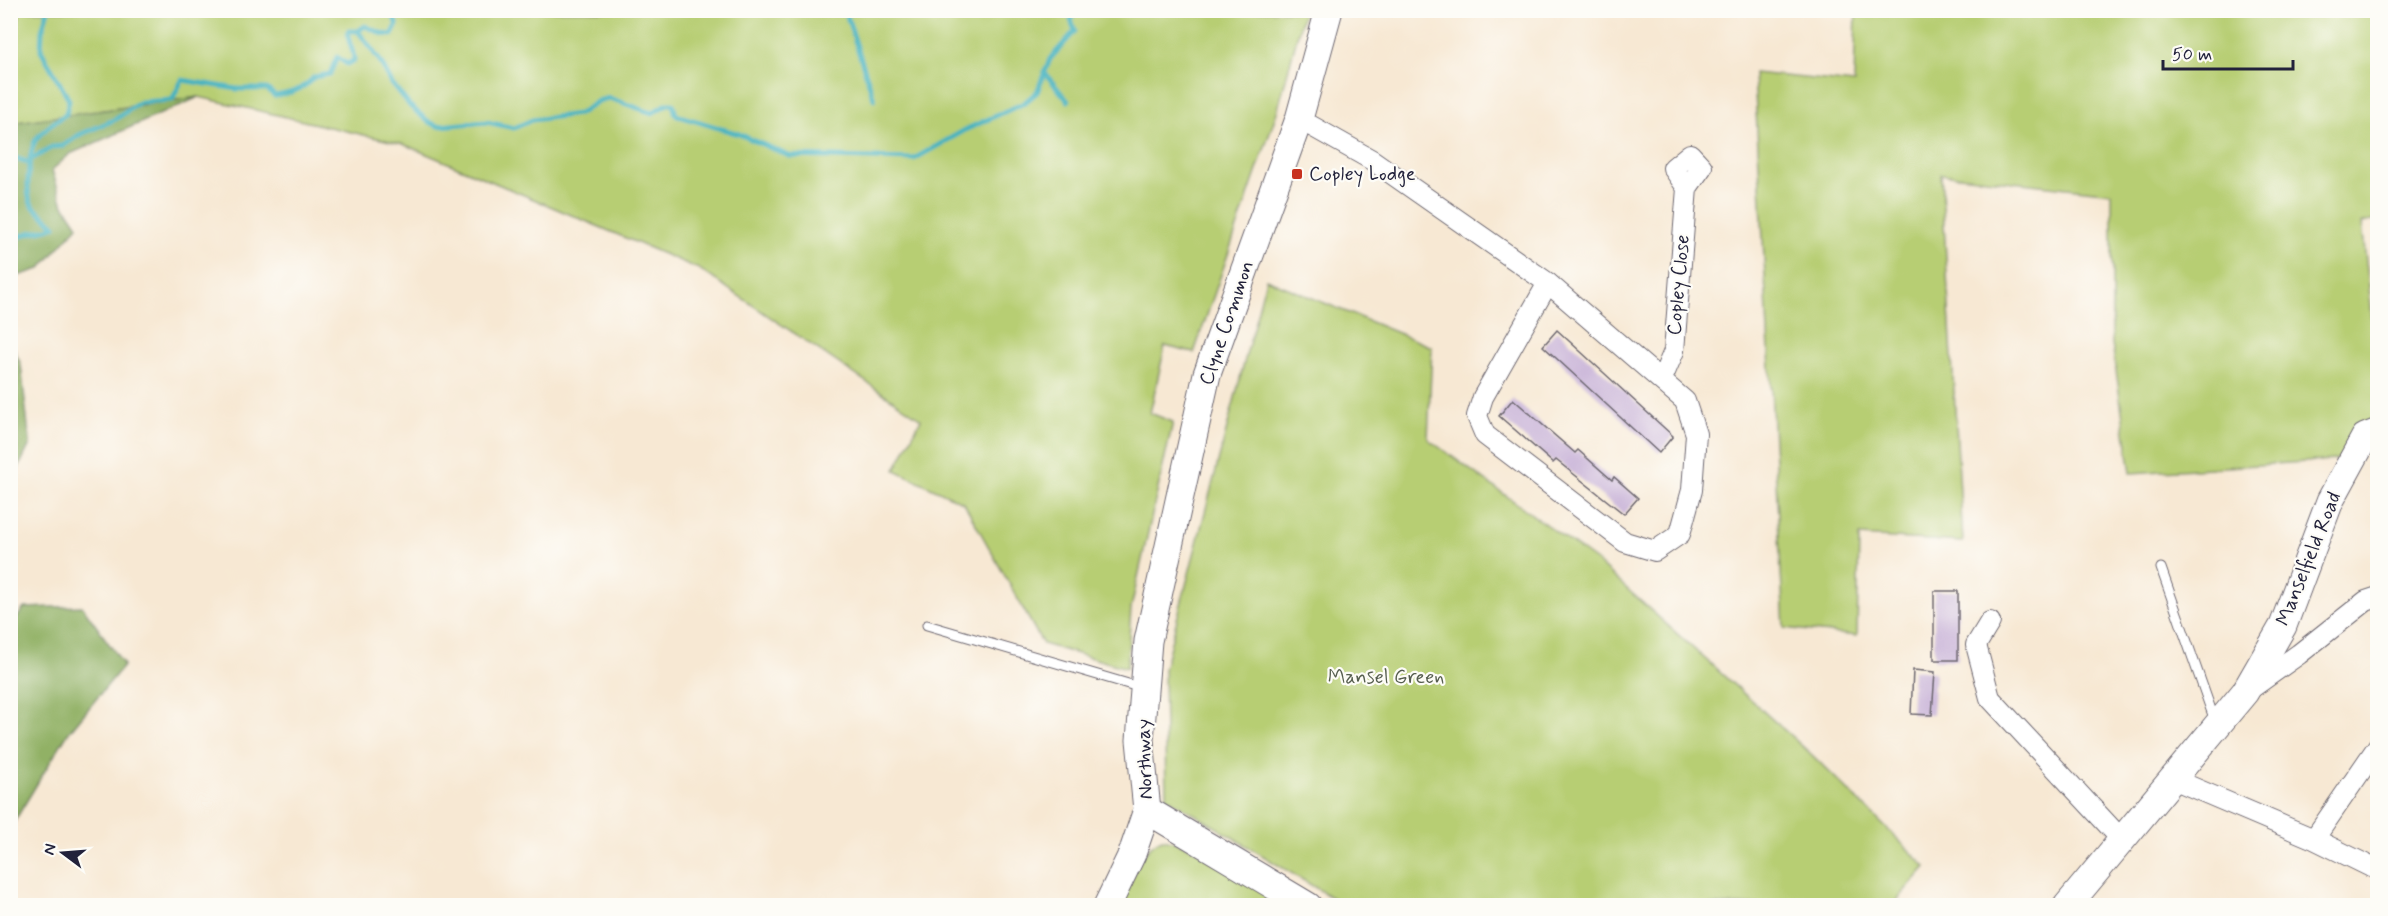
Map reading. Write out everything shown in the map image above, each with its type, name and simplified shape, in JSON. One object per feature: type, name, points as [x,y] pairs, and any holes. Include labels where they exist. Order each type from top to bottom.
[{"type":"main road","name":"Clyne Common","points":[[1148,641],[1207,374],[1299,119],[1329,10]]},
{"type":"main road","name":"Manselfield Road","points":[[2067,906],[2245,692],[2283,626],[2330,501],[2365,436],[2378,432]]},
{"type":"main road","name":"Northway","points":[[1107,906],[1131,854],[1147,810],[1140,740],[1148,641]]},
{"type":"main road","points":[[1147,810],[1308,906]]},
{"type":"street","points":[[1299,119],[1372,160],[1548,284],[1685,401],[1696,434],[1692,490],[1680,534],[1655,551],[1624,542],[1485,435],[1477,416],[1483,398],[1548,284]]},
{"type":"street","name":"Copley Close","points":[[1662,379],[1674,351],[1687,188]]},
{"type":"street","name":"Manselfield Road","points":[[2245,692],[2299,654],[2366,601],[2378,597]]},
{"type":"street","points":[[1990,622],[1976,645],[1990,698],[2122,840]]},
{"type":"street","points":[[2314,839],[2378,747]]},
{"type":"street","points":[[2173,779],[2314,839],[2371,867]]},
{"type":"lane","points":[[2161,568],[2217,726]]},
{"type":"lane","points":[[927,625],[1144,689]]},
{"type":"green space","points":[[20,11],[1304,11],[1277,112],[1194,353],[1165,346],[1150,413],[1173,422],[1131,608],[1127,668],[1043,644],[964,503],[895,470],[921,419],[699,269],[403,144],[199,97],[11,123],[11,66]]},
{"type":"green space","points":[[1856,11],[2377,11],[2377,220],[2362,223],[2373,326],[2376,385],[2375,407],[2371,422],[2364,432],[2337,460],[2131,473],[2112,343],[2112,193],[1941,174],[1963,542],[1859,536],[1857,636],[1784,628],[1754,73],[1854,83]]},
{"type":"green space","points":[[199,97],[70,154],[52,170],[62,202],[78,226],[40,269],[11,278],[11,123]]},
{"type":"green space","name":"Mansel Green","points":[[1266,279],[1432,347],[1428,439],[1596,561],[1811,754],[1926,867],[1893,905],[1344,905],[1166,797],[1164,669]]},
{"type":"green space","points":[[10,339],[21,365],[30,444],[11,483]]},
{"type":"green space","points":[[82,606],[124,665],[66,736],[11,827],[11,626],[24,608]]},
{"type":"green space","points":[[1162,839],[1191,848],[1209,857],[1291,906],[1120,906],[1141,858],[1147,850]]},
{"type":"building","points":[[1557,330],[1673,436],[1659,453],[1543,346]]},
{"type":"building","points":[[1513,399],[1575,453],[1578,450],[1612,480],[1614,477],[1638,498],[1624,514],[1556,460],[1553,463],[1499,416]]},
{"type":"building","points":[[1934,591],[1958,591],[1958,660],[1934,660]]},
{"type":"building","points":[[1913,670],[1935,672],[1932,715],[1911,714]]},
{"type":"waterway","points":[[10,246],[25,234],[55,226],[33,206],[28,190],[30,160],[34,143],[44,131],[66,114],[69,100],[41,50],[42,31],[48,10]]},
{"type":"waterway","points":[[30,160],[52,147],[63,146],[79,135],[116,119],[140,102],[172,100],[182,80],[237,89],[267,89],[275,96],[296,90],[306,85],[314,77],[330,74],[337,57],[347,64],[354,60],[348,31],[358,31],[365,26],[383,34],[392,35],[397,25],[393,15],[395,10]]},
{"type":"waterway","points":[[845,10],[874,99]]},
{"type":"waterway","points":[[358,31],[380,61],[392,84],[410,106],[429,122],[438,126],[487,122],[514,128],[532,120],[579,114],[598,101],[609,98],[652,113],[667,104],[673,104],[676,115],[739,134],[789,156],[914,159],[967,129],[1024,103],[1037,92],[1050,59],[1075,31],[1071,20],[1076,10]]},
{"type":"waterway","points":[[1044,72],[1068,101]]},
{"type":"waterway","points":[[10,156],[30,163]]},
{"type":"place","name":"Copley Lodge","points":[[1297,174]]}]
